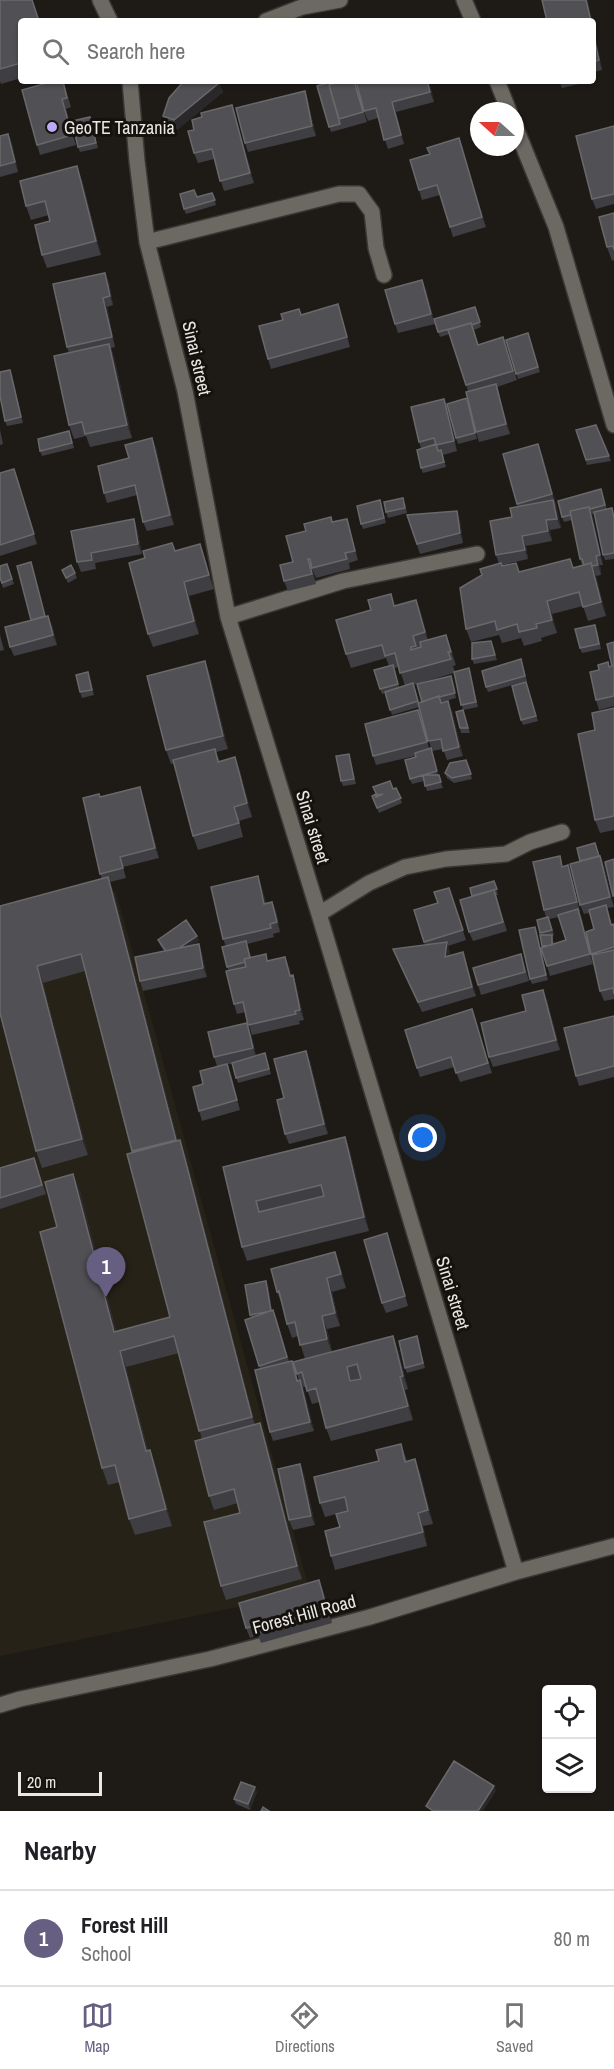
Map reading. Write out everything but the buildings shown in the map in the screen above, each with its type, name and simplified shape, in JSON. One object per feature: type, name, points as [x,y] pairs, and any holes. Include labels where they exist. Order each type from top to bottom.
[{"type":"street","points":[[100,0],[109,18]]},
{"type":"street","points":[[273,18],[302,6],[340,0]]},
{"type":"street","points":[[464,0],[472,18]]},
{"type":"street","name":"Sinai street","points":[[130,84],[147,242],[185,391],[228,617],[516,1572]]},
{"type":"street","points":[[498,84],[505,102]]},
{"type":"street","points":[[524,148],[556,227],[614,425]]},
{"type":"street","points":[[147,242],[339,194],[359,194],[372,212],[376,248],[384,275]]},
{"type":"street","points":[[228,617],[343,581],[477,554]]},
{"type":"street","points":[[319,914],[369,883],[405,867],[446,859],[506,854],[562,832]]},
{"type":"street","name":"Forest Hill Road","points":[[0,1705],[210,1659],[370,1617],[516,1572],[614,1546]]},
{"type":"shaded area","points":[[116,892],[310,1592],[0,1656],[0,912]]},
{"type":"place","name":"GeoTE Tanzania","points":[[52,127]]},
{"type":"place","name":"Forest Hill","points":[[106,1297]]}]
